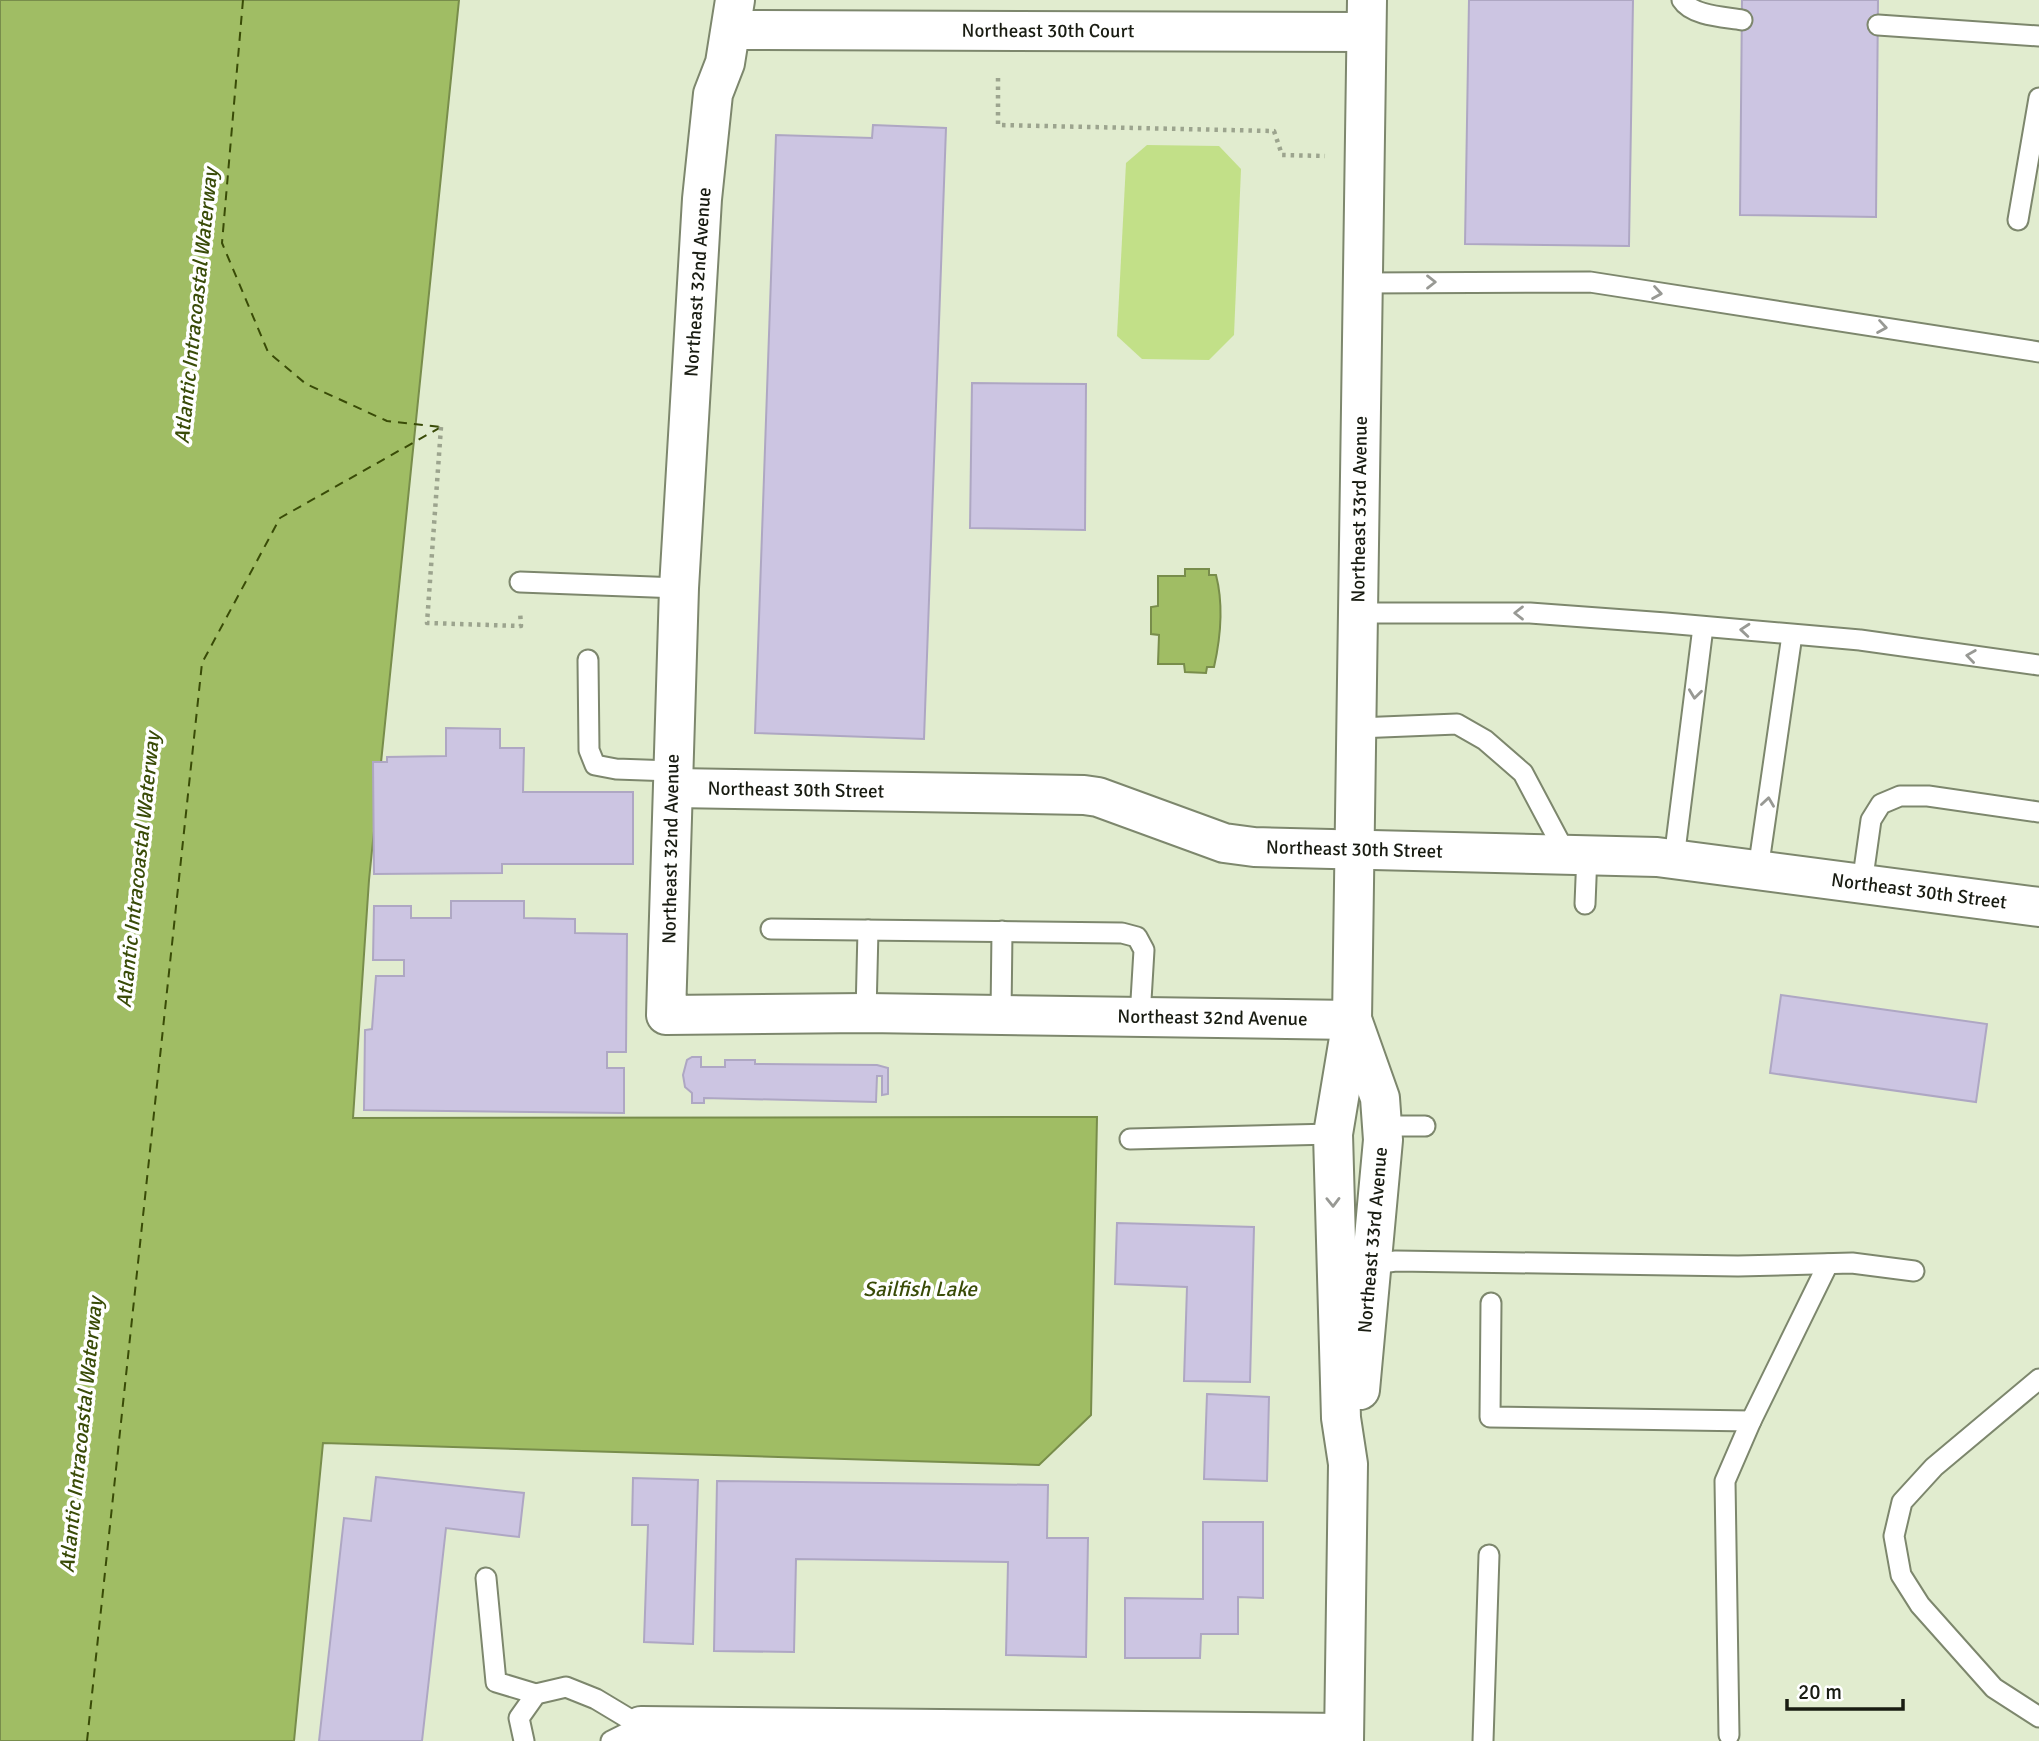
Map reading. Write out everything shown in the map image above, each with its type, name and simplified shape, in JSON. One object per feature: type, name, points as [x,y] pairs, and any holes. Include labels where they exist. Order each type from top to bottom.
[{"type":"street","name":"Northeast 30th Court","points":[[733,15],[1366,16]]},
{"type":"street","name":"Northeast 32nd Avenue","points":[[733,15],[725,63],[713,94],[702,199],[679,588],[666,1015],[866,1013],[1352,1020]]},
{"type":"street","name":"Northeast 33rd Avenue","points":[[1344,1737],[1348,1464],[1341,1418],[1352,1266],[1333,1134],[1352,1020],[1366,16]]},
{"type":"street","name":"Northeast 30th Street","points":[[673,780],[1084,795],[1098,797],[1224,843],[1254,847],[1576,854],[1674,859],[2039,907]]},
{"type":"street","name":"Northeast 33rd Avenue","points":[[1352,1020],[1380,1098],[1382,1126],[1380,1195],[1352,1266]]},
{"type":"street","points":[[631,1736],[706,1734],[1344,1737]]},
{"type":"lane","points":[[1682,0],[1685,5],[1710,15],[1742,20]]},
{"type":"lane","points":[[1878,25],[2039,36]]},
{"type":"lane","points":[[2018,220],[2039,98]]},
{"type":"lane","points":[[1362,284],[1590,282],[2039,352]]},
{"type":"lane","points":[[520,582],[679,588]]},
{"type":"lane","points":[[1358,613],[1530,613],[1860,640],[2039,665]]},
{"type":"lane","points":[[1674,859],[1703,627]]},
{"type":"lane","points":[[1758,870],[1792,635]]},
{"type":"lane","points":[[588,660],[589,750],[595,765],[673,780]]},
{"type":"lane","points":[[1357,728],[1457,724],[1485,740],[1523,773],[1576,854],[1585,904]]},
{"type":"lane","points":[[1862,884],[1871,820],[1881,804],[1900,796],[1928,796],[2039,811]]},
{"type":"lane","points":[[771,929],[1122,933],[1137,937],[1144,950],[1140,1017]]},
{"type":"lane","points":[[866,1013],[869,930]]},
{"type":"lane","points":[[1001,1015],[1002,931]]},
{"type":"lane","points":[[1382,1126],[1425,1126]]},
{"type":"lane","points":[[1130,1139],[1333,1134]]},
{"type":"lane","points":[[1352,1266],[1396,1261],[1738,1266],[1852,1263],[1913,1271]]},
{"type":"lane","points":[[1729,1735],[1725,1481],[1751,1420],[1828,1264]]},
{"type":"lane","points":[[1491,1303],[1490,1417],[1751,1420]]},
{"type":"lane","points":[[2039,1379],[1934,1467],[1902,1502],[1894,1536],[1901,1576],[1920,1605],[1994,1688],[2039,1717]]},
{"type":"lane","points":[[1483,1741],[1489,1555]]},
{"type":"lane","points":[[485,1578],[496,1682],[536,1694],[566,1687],[596,1699],[631,1736]]},
{"type":"lane","points":[[524,1741],[519,1718],[536,1694]]},
{"type":"path","points":[[998,78],[998,125],[1274,131],[1282,155],[1328,156]]},
{"type":"path","points":[[441,427],[427,624],[520,626],[520,582]]},
{"type":"shaded area","points":[[1147,145],[1219,146],[1241,169],[1234,335],[1209,360],[1142,359],[1117,336],[1126,163]]},
{"type":"water","points":[[0,0],[459,0],[369,880],[353,1118],[1097,1117],[1091,1415],[1039,1465],[323,1443],[294,1741],[0,1741]]},
{"type":"water","points":[[1185,569],[1209,569],[1209,575],[1216,575],[1221,621],[1214,667],[1207,667],[1206,673],[1185,672],[1184,664],[1158,664],[1159,635],[1151,634],[1151,607],[1158,606],[1158,576],[1185,576]]},
{"type":"building","points":[[1469,0],[1633,0],[1629,246],[1465,244]]},
{"type":"building","points":[[1742,0],[1878,0],[1876,217],[1740,215]]},
{"type":"building","points":[[873,125],[946,128],[924,739],[755,733],[776,135],[872,138]]},
{"type":"building","points":[[972,383],[1086,384],[1085,530],[970,528]]},
{"type":"building","points":[[446,728],[500,729],[500,748],[524,748],[523,792],[633,792],[633,864],[502,864],[502,873],[374,874],[373,762],[387,762],[387,757],[446,756]]},
{"type":"building","points":[[451,901],[524,901],[524,918],[575,919],[575,933],[627,934],[626,1052],[607,1052],[607,1068],[624,1068],[624,1113],[364,1110],[365,1030],[372,1029],[376,976],[404,976],[404,960],[373,960],[374,906],[411,906],[411,918],[451,918]]},
{"type":"building","points":[[1781,995],[1987,1024],[1976,1102],[1770,1073]]},
{"type":"building","points":[[701,1057],[701,1067],[725,1067],[725,1060],[755,1060],[755,1064],[877,1065],[888,1068],[888,1094],[882,1095],[882,1076],[877,1076],[876,1102],[704,1098],[704,1103],[692,1103],[692,1093],[685,1087],[683,1075],[687,1060]]},
{"type":"building","points":[[1117,1223],[1254,1227],[1250,1382],[1184,1381],[1187,1287],[1115,1284]]},
{"type":"building","points":[[1207,1394],[1269,1397],[1267,1481],[1204,1479]]},
{"type":"building","points":[[376,1477],[524,1493],[519,1537],[446,1528],[422,1741],[319,1741],[344,1518],[371,1521]]},
{"type":"building","points":[[633,1478],[698,1480],[693,1644],[644,1642],[648,1525],[632,1525]]},
{"type":"building","points":[[717,1481],[1048,1485],[1047,1538],[1088,1538],[1086,1657],[1006,1655],[1008,1562],[796,1559],[794,1652],[714,1651]]},
{"type":"building","points":[[1203,1522],[1263,1522],[1263,1598],[1238,1597],[1238,1634],[1201,1634],[1200,1658],[1125,1658],[1125,1598],[1203,1599]]},
{"type":"ferry route","points":[[243,0],[222,243],[268,352],[306,384],[387,421],[440,427]]},
{"type":"ferry route","points":[[87,1741],[202,663],[280,518],[441,427]]},
{"type":"water label","name":"Atlantic Intracoastal Waterway","points":[[196,306]]},
{"type":"water label","name":"Atlantic Intracoastal Waterway","points":[[138,870]]},
{"type":"water label","name":"Sailfish Lake","points":[[920,1289]]},
{"type":"water label","name":"Atlantic Intracoastal Waterway","points":[[81,1435]]}]
